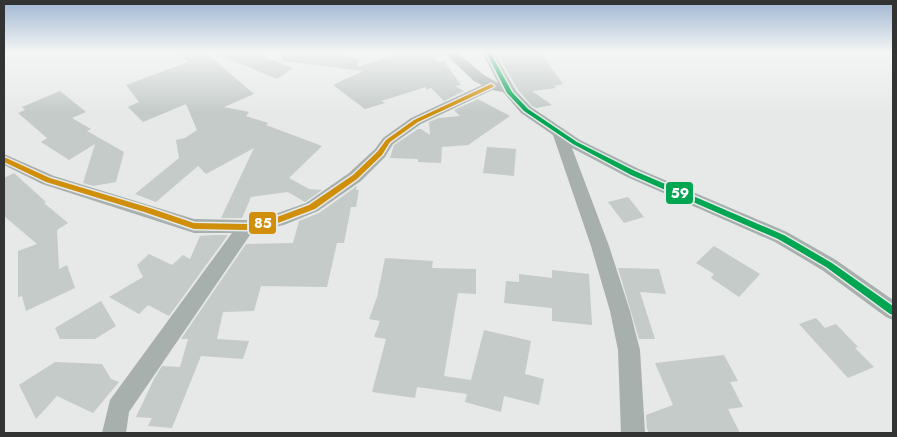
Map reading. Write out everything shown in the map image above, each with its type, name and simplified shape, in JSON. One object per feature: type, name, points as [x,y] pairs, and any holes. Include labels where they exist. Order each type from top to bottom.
[{"type":"street","points":[[473,72],[492,86],[510,93]]},
{"type":"street","points":[[499,72],[510,93],[526,110],[575,143],[633,173],[780,237],[829,265],[893,311]]},
{"type":"street","points":[[4,158],[48,180],[194,226],[246,227],[278,220],[312,207],[355,177],[380,153],[388,140],[416,121],[492,86]]},
{"type":"street","points":[[559,132],[600,246],[620,311],[628,350],[633,433]]},
{"type":"street","points":[[114,433],[118,408],[246,227]]},
{"type":"building","points":[[160,72],[229,72],[254,94],[224,107],[249,112],[246,116],[268,123],[266,125],[322,146],[289,178],[309,189],[322,190],[305,202],[288,192],[251,197],[242,218],[221,218],[254,148],[206,174],[198,166],[156,202],[135,194],[179,158],[176,140],[185,138],[197,130],[186,104],[143,122],[128,107],[139,102],[126,85]]},
{"type":"building","points":[[261,72],[287,72],[277,79]]},
{"type":"building","points":[[360,72],[452,72],[461,85],[455,86],[464,91],[444,101],[431,88],[426,90],[426,87],[381,101],[385,103],[365,109],[333,85]]},
{"type":"building","points":[[508,72],[555,72],[563,84],[554,86],[556,88],[532,91],[552,105],[536,108],[518,90]]},
{"type":"building","points":[[60,91],[86,112],[72,118],[91,129],[87,131],[124,152],[116,182],[93,186],[83,183],[95,144],[69,160],[41,142],[47,138],[18,113],[25,110],[22,107]]},
{"type":"building","points":[[478,99],[510,116],[468,145],[442,147],[441,163],[418,162],[418,159],[390,158],[394,145],[418,129],[430,135],[429,122],[439,118],[460,116],[454,110]]},
{"type":"building","points":[[487,147],[516,149],[514,176],[483,173]]},
{"type":"building","points":[[14,173],[46,202],[44,203],[68,223],[57,230],[59,269],[67,265],[75,288],[26,311],[22,296],[18,297],[18,251],[37,244],[4,216],[4,178]]},
{"type":"building","points":[[357,186],[356,190],[359,190],[356,207],[351,207],[344,243],[337,243],[327,287],[261,286],[254,311],[223,312],[217,339],[249,341],[243,359],[201,356],[172,428],[148,426],[152,418],[136,417],[162,366],[180,367],[188,339],[181,339],[246,244],[293,243],[299,221],[319,213]]},
{"type":"building","points":[[628,197],[644,217],[624,223],[608,202]]},
{"type":"building","points":[[228,235],[169,316],[148,305],[139,314],[109,297],[143,277],[137,265],[149,254],[172,265],[183,255],[190,259],[200,236]]},
{"type":"building","points":[[714,246],[760,274],[739,297],[711,278],[714,274],[696,263]]},
{"type":"building","points":[[385,258],[433,261],[432,268],[476,269],[476,294],[458,293],[444,376],[471,380],[484,330],[531,341],[525,374],[544,379],[539,405],[504,396],[501,412],[465,402],[467,394],[417,387],[415,398],[372,392],[386,339],[374,337],[380,321],[369,319],[377,297]]},
{"type":"building","points":[[618,268],[659,269],[666,294],[640,292],[655,339],[639,339]]},
{"type":"building","points":[[552,270],[589,274],[592,325],[552,321],[552,308],[504,303],[506,281],[519,282],[519,274],[552,278]]},
{"type":"building","points":[[101,301],[116,326],[95,339],[60,339],[55,328]]},
{"type":"building","points":[[816,318],[825,328],[836,324],[858,347],[855,348],[874,367],[848,378],[799,324]]},
{"type":"building","points":[[724,355],[738,381],[730,382],[743,407],[728,409],[740,433],[649,433],[646,415],[673,405],[655,363]]},
{"type":"building","points":[[55,362],[102,364],[111,379],[119,382],[93,413],[57,396],[36,419],[19,385]]},
{"type":"transit line","name":"59","points":[[499,72],[510,93],[526,110],[575,143],[633,173],[781,237],[829,265],[893,311]]},
{"type":"transit line","name":"85","points":[[4,159],[48,180],[194,226],[246,227],[278,220],[312,207],[355,177],[380,153],[388,141],[416,121],[491,86]]}]
